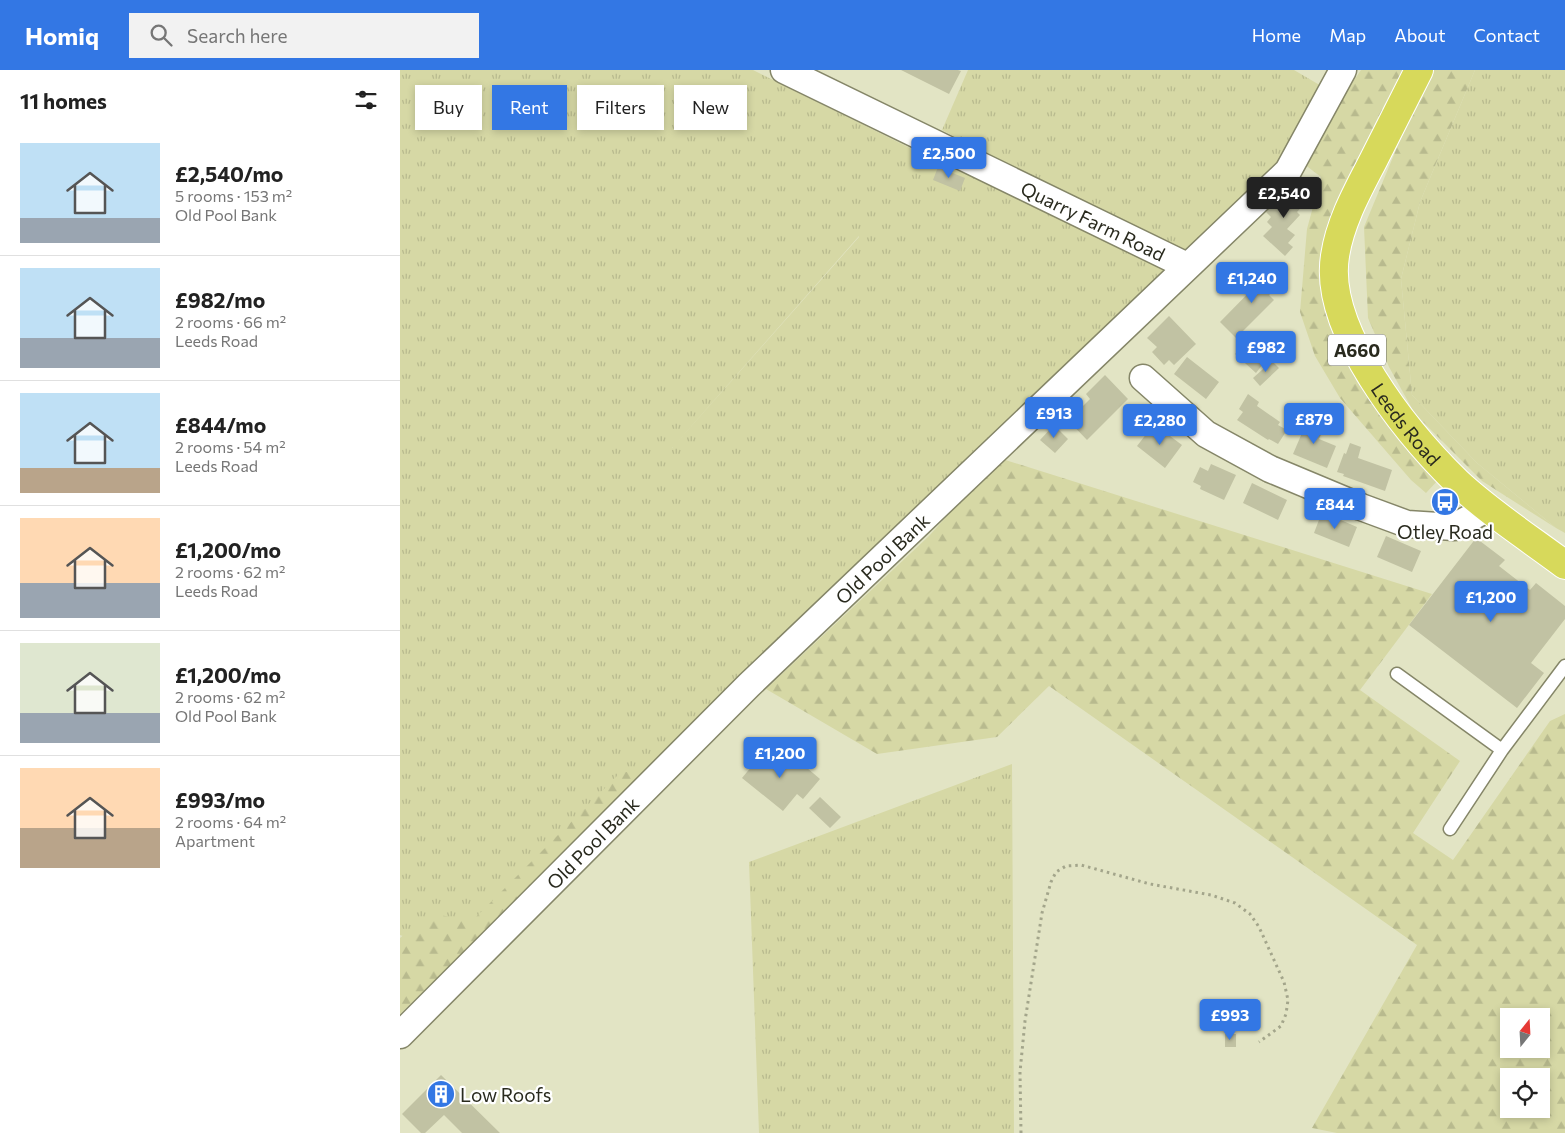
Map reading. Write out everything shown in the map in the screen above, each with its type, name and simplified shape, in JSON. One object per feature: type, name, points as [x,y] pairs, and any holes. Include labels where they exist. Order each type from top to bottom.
[{"type":"highway","name":"Leeds Road","points":[[1419,70],[1346,217],[1334,256],[1335,294],[1348,331],[1369,372],[1420,444],[1458,483],[1488,508],[1565,565]]},
{"type":"street","name":"Quarry Farm Road","points":[[784,70],[1187,266]]},
{"type":"street","name":"Old Pool Bank","points":[[400,1034],[749,684],[1288,171],[1343,70]]},
{"type":"street","points":[[1143,378],[1206,434],[1270,469],[1361,507],[1407,524],[1454,527],[1488,508]]},
{"type":"lane","points":[[1450,829],[1502,750],[1565,666]]},
{"type":"lane","points":[[1397,674],[1502,750]]},
{"type":"path","points":[[1021,1133],[1020,1072],[1024,1021],[1032,970],[1042,913],[1051,882],[1056,872],[1066,866],[1081,865],[1150,884],[1210,895],[1235,903],[1250,914],[1259,927],[1284,982],[1288,1000],[1286,1014],[1281,1026],[1259,1042]]},
{"type":"green space","points":[[400,70],[753,70],[922,154],[1161,265],[1166,271],[667,751],[458,958],[400,935]],"holes":[[[859,236],[859,237],[672,448]]]},
{"type":"green space","points":[[968,70],[1294,70],[1323,87],[1265,183],[1179,256],[942,130]]},
{"type":"green space","points":[[1361,70],[1404,70],[1325,248],[1325,309],[1357,382],[1417,458],[1440,478],[1426,493],[1411,480],[1340,398],[1315,356],[1300,312],[1307,229],[1321,177],[1304,164],[1314,139]]},
{"type":"green space","points":[[1433,70],[1475,70],[1420,202],[1401,279],[1412,395],[1477,463],[1556,528],[1482,481],[1415,414],[1389,367],[1368,318],[1364,227],[1398,145]]},
{"type":"green space","points":[[1475,70],[1565,70],[1565,533],[1556,528],[1477,463],[1412,395],[1401,279],[1420,202]]},
{"type":"green space","points":[[999,458],[1432,594],[1360,690],[1460,761],[1413,833],[1453,860],[1550,721],[1565,714],[1565,1133],[1337,1133],[1312,1128],[1417,945],[1049,686],[997,737],[877,754],[766,689],[929,536]]},
{"type":"green space","points":[[1012,764],[1014,1133],[759,1133],[749,862]]},
{"type":"green space","points":[[621,772],[650,772],[400,1014],[400,938],[429,913],[472,921]]},
{"type":"building","points":[[901,70],[958,70],[961,71],[949,94]]},
{"type":"building","points":[[938,167],[965,178],[960,191],[933,180]]},
{"type":"building","points":[[1291,185],[1308,200],[1297,212],[1300,215],[1287,229],[1295,235],[1288,243],[1293,247],[1285,256],[1263,236],[1272,227],[1267,222],[1271,217],[1266,212]]},
{"type":"building","points":[[1273,268],[1285,280],[1269,295],[1274,300],[1236,338],[1220,322]]},
{"type":"building","points":[[1169,316],[1196,344],[1174,365],[1169,360],[1164,365],[1152,352],[1157,347],[1147,338]]},
{"type":"building","points":[[1242,346],[1263,364],[1256,373],[1235,354]]},
{"type":"building","points":[[1187,357],[1219,382],[1206,399],[1174,374]]},
{"type":"building","points":[[1272,361],[1279,368],[1260,386],[1253,378]]},
{"type":"building","points":[[1105,375],[1128,399],[1087,440],[1064,416],[1077,402],[1082,407],[1090,399],[1086,394]]},
{"type":"building","points":[[1248,394],[1259,402],[1257,406],[1280,422],[1278,425],[1287,430],[1278,444],[1268,440],[1237,420],[1243,412],[1239,409]]},
{"type":"building","points":[[1308,419],[1325,426],[1319,439],[1336,446],[1327,468],[1293,454]]},
{"type":"building","points":[[1154,424],[1182,445],[1165,468],[1137,446]]},
{"type":"building","points":[[1054,425],[1068,439],[1055,453],[1040,440]]},
{"type":"building","points":[[1350,443],[1361,447],[1358,458],[1392,470],[1385,491],[1343,476],[1344,474],[1337,472]]},
{"type":"building","points":[[1211,464],[1236,475],[1224,500],[1200,489],[1201,486],[1193,482],[1200,467],[1208,471]]},
{"type":"building","points":[[1252,483],[1287,500],[1278,520],[1243,503]]},
{"type":"building","points":[[1322,512],[1357,527],[1349,547],[1314,533]]},
{"type":"building","points":[[1386,536],[1421,551],[1412,572],[1377,557]]},
{"type":"building","points":[[1476,538],[1505,560],[1499,566],[1530,590],[1536,583],[1565,606],[1565,619],[1531,663],[1544,673],[1517,708],[1409,625]]},
{"type":"building","points":[[767,748],[786,764],[793,756],[820,779],[803,799],[797,794],[783,811],[742,778]]},
{"type":"building","points":[[820,797],[841,817],[830,828],[809,808]]},
{"type":"building","points":[[1225,1034],[1236,1034],[1236,1047],[1225,1047]]},
{"type":"building","name":"Low Roofs","points":[[441,1075],[500,1133],[462,1133],[444,1115],[425,1133],[421,1133],[402,1114]]},
{"type":"place","name":"Otley Road","points":[[1445,502]]},
{"type":"place","name":"Low Roofs","points":[[441,1094]]}]
